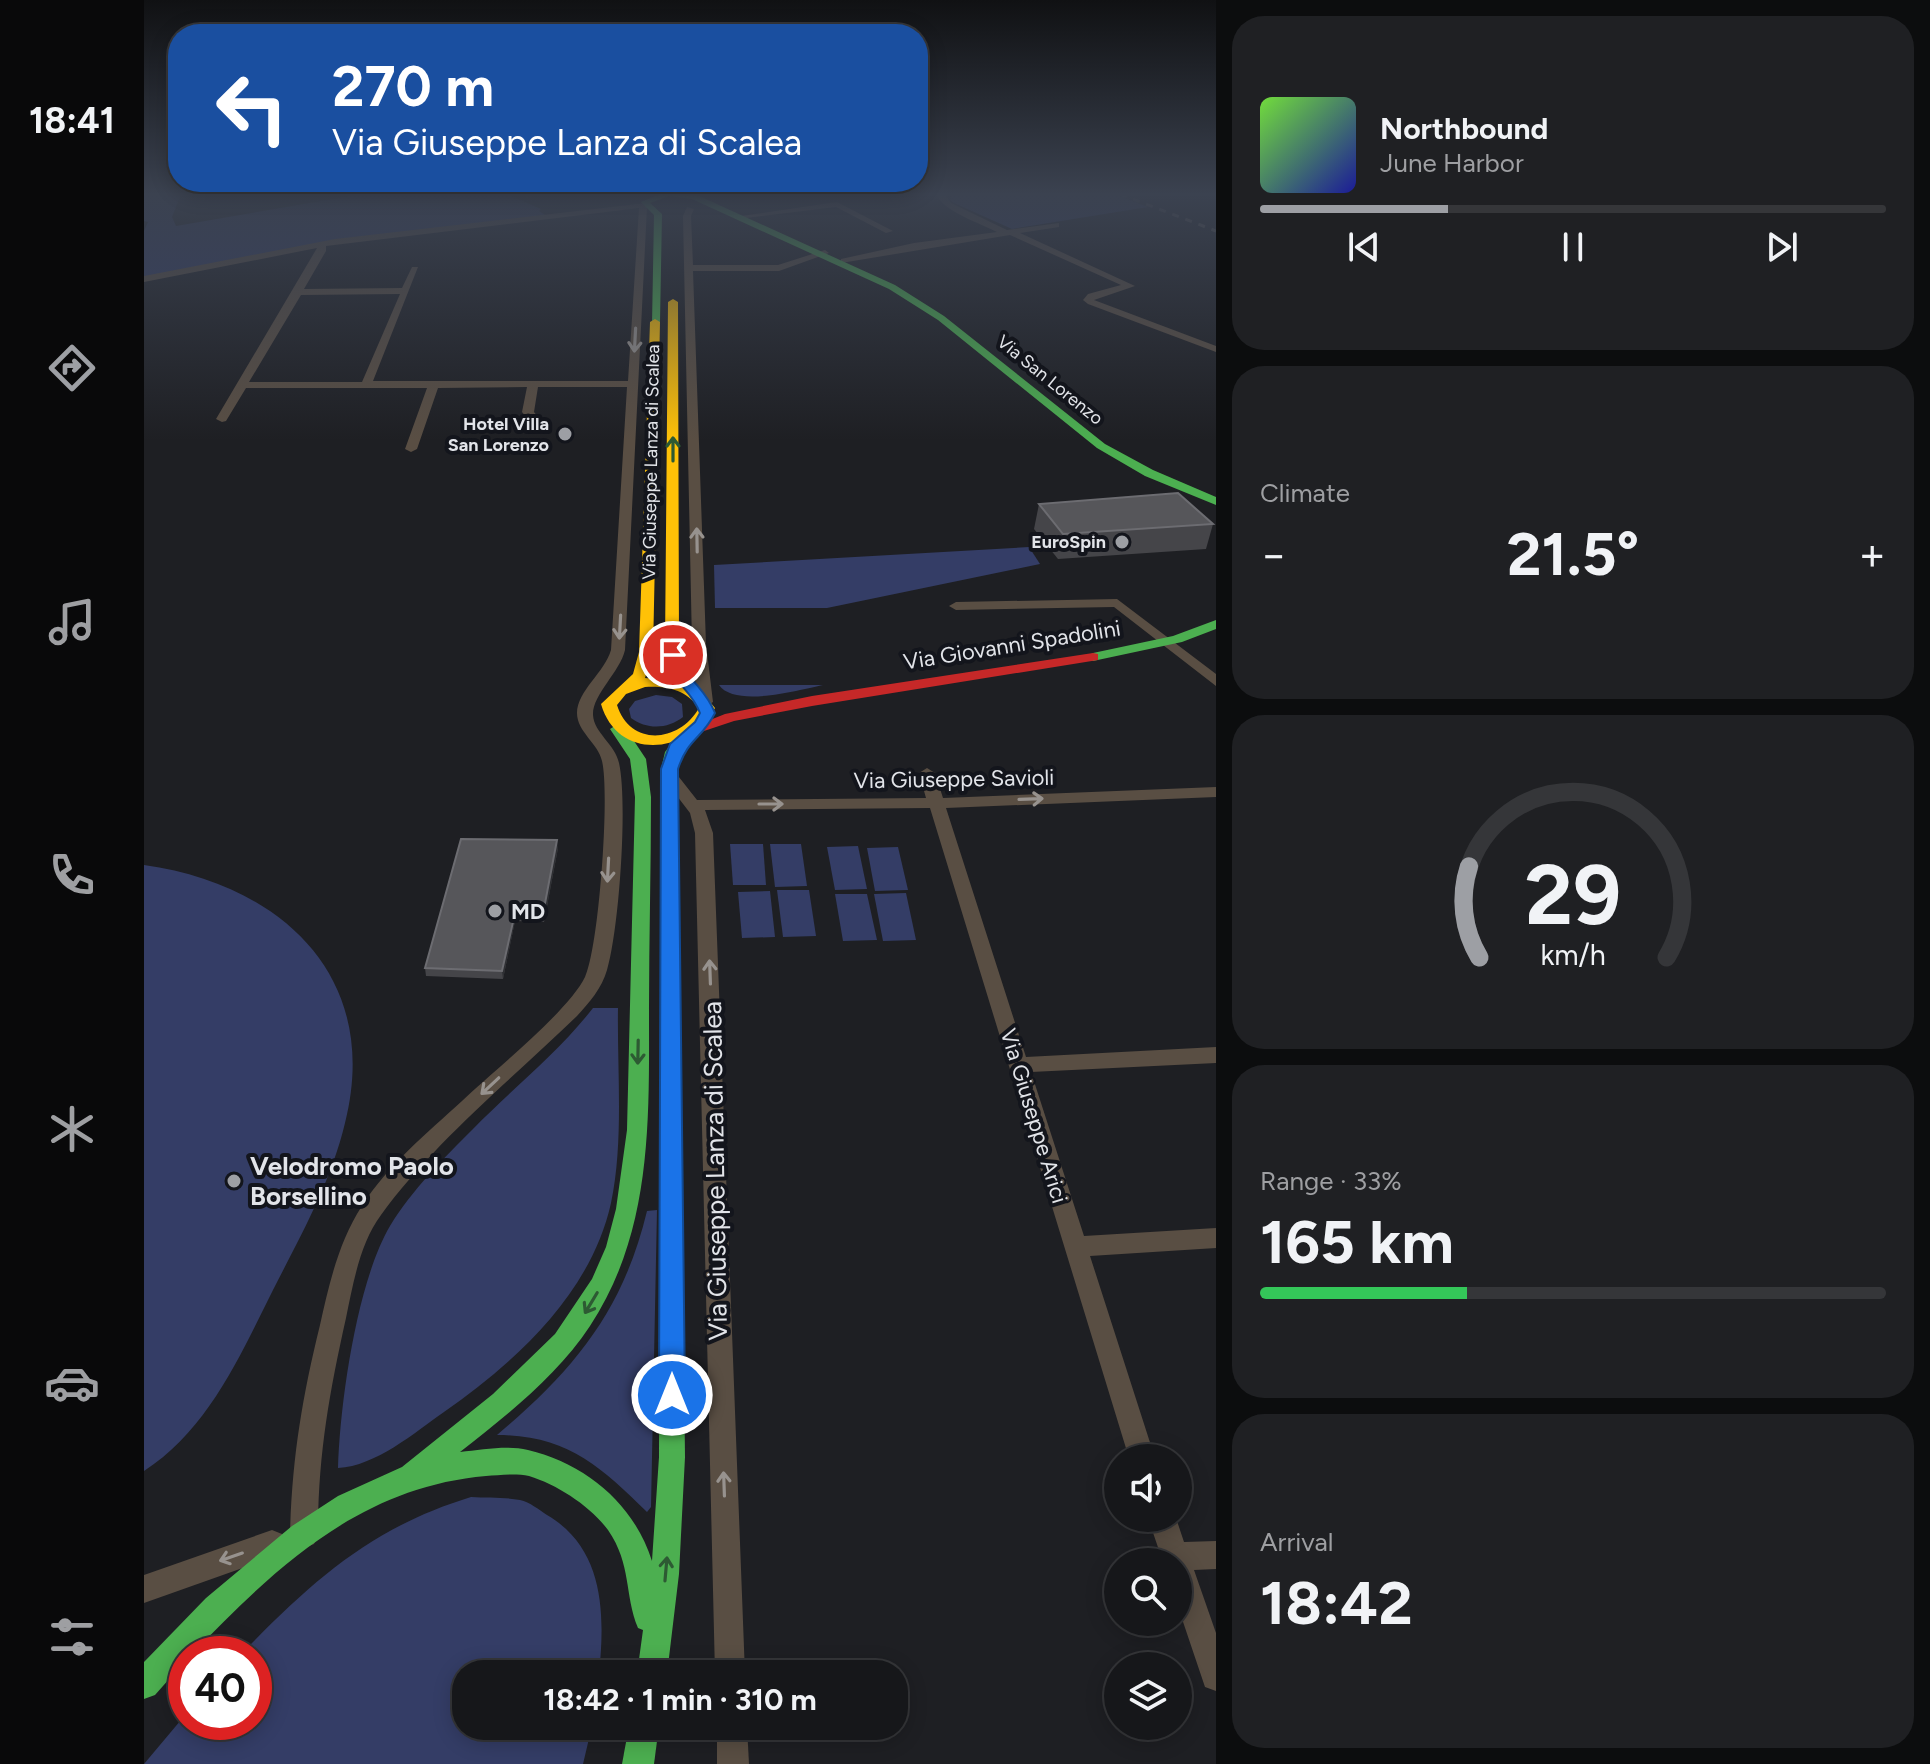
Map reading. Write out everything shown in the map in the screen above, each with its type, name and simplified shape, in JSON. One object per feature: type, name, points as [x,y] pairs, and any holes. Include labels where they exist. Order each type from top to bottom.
[{"type":"street","points":[[222,419],[307,276]]},
{"type":"street","points":[[366,385],[412,276]]},
{"type":"street","name":"Via Giuseppe Lanza di Scalea","points":[[306,1533],[305,1470],[317,1390],[340,1289],[359,1231],[416,1157],[570,1011],[588,989],[601,959],[612,770],[608,751],[590,726],[585,713],[589,700],[616,663],[632,384],[643,276]]},
{"type":"street","name":"Via Giuseppe Lanza di Scalea","points":[[618,729],[609,718],[607,708],[611,700],[640,675],[646,663],[656,276]]},
{"type":"street","name":"Via Giuseppe Lanza di Scalea","points":[[651,1660],[665,1574],[672,1457],[669,775],[673,752],[708,713],[700,696],[679,676],[673,655],[673,276]]},
{"type":"street","name":"Via Giuseppe Lanza di Scalea","points":[[690,276],[700,696]]},
{"type":"street","name":"Via San Lorenzo","points":[[871,276],[931,311],[1104,449],[1147,472],[1216,501]]},
{"type":"street","points":[[1108,276],[1130,286],[1091,296],[1088,300],[1216,349]]},
{"type":"street","points":[[298,292],[405,291]]},
{"type":"street","points":[[411,449],[434,384]]},
{"type":"street","points":[[528,430],[532,417],[528,412],[533,384]]},
{"type":"street","points":[[242,385],[632,384]]},
{"type":"street","name":"Via Giuseppe Lanza di Scalea","points":[[673,541],[698,579]]},
{"type":"street","name":"Via Giuseppe Lanza di Scalea","points":[[622,574],[643,609],[647,624]]},
{"type":"street","points":[[956,606],[1117,603],[1216,681]]},
{"type":"street","name":"Via Giovanni Spadolini","points":[[618,729],[654,740],[692,732],[730,717],[812,701],[1102,657],[1169,642],[1216,624]]},
{"type":"street","points":[[1190,659],[1216,658]]},
{"type":"street","name":"Via Giovanni Spadolini","points":[[627,688],[662,682],[735,706],[812,701]]},
{"type":"street","points":[[412,1474],[521,1384],[556,1350],[583,1317],[618,1250],[631,1206],[637,1152],[642,778],[635,753],[618,729]]},
{"type":"street","name":"Via Giuseppe Arici","points":[[927,773],[1137,1444]]},
{"type":"street","name":"Via Giuseppe Lanza di Scalea","points":[[669,775],[693,805],[703,822],[704,833],[730,1660]]},
{"type":"street","name":"Via Giuseppe Savioli","points":[[693,805],[938,803],[1216,792]]},
{"type":"street","points":[[605,904],[641,904]]},
{"type":"street","points":[[1018,1065],[1216,1055]]},
{"type":"street","points":[[1074,1247],[1216,1238]]},
{"type":"street","points":[[144,1684],[212,1613],[306,1533],[369,1495],[412,1474],[476,1459],[519,1460],[569,1477],[612,1511],[638,1554],[648,1608],[649,1660]]},
{"type":"street","points":[[144,1589],[306,1533]]},
{"type":"street","points":[[1192,1559],[1216,1555]]},
{"type":"street","points":[[1192,1605],[1216,1676]]},
{"type":"street","points":[[638,1764],[642,1740]]},
{"type":"street","points":[[732,1740],[733,1764]]},
{"type":"shaded area","points":[[1029,547],[1040,564],[827,608],[715,608],[714,565]]},
{"type":"shaded area","points":[[719,685],[823,685],[753,696],[727,692]]},
{"type":"shaded area","points":[[656,695],[672,697],[682,704],[683,717],[671,724],[657,726],[644,725],[631,718],[629,709],[635,701]]},
{"type":"shaded area","points":[[730,844],[763,844],[766,885],[733,885]]},
{"type":"shaded area","points":[[770,844],[801,844],[807,886],[775,887]]},
{"type":"shaded area","points":[[858,846],[867,889],[835,890],[827,847]]},
{"type":"shaded area","points":[[898,847],[908,890],[875,891],[867,848]]},
{"type":"shaded area","name":"Velodromo Paolo Borsellino","points":[[144,865],[193,876],[238,893],[277,916],[309,946],[334,982],[348,1023],[353,1070],[345,1123],[332,1167],[235,1365],[187,1435],[144,1471]]},
{"type":"shaded area","points":[[777,890],[809,890],[816,936],[783,937]]},
{"type":"shaded area","points":[[770,891],[775,937],[742,938],[738,892]]},
{"type":"shaded area","points":[[906,893],[916,940],[883,941],[874,894]]},
{"type":"shaded area","points":[[835,894],[867,894],[877,940],[843,941]]},
{"type":"shaded area","points":[[593,1008],[618,1008],[619,1131],[611,1203],[601,1236],[587,1266],[569,1295],[524,1347],[471,1392],[380,1455],[338,1468],[342,1410],[352,1343],[368,1278],[390,1226],[440,1163],[550,1055]]},
{"type":"shaded area","points":[[657,1210],[651,1507],[647,1512],[581,1456],[543,1441],[497,1435],[550,1387],[592,1336],[624,1279],[647,1211]]},
{"type":"shaded area","points":[[471,1497],[524,1501],[566,1529],[580,1546],[591,1565],[597,1585],[602,1629],[600,1660],[452,1660],[452,1740],[589,1740],[583,1764],[144,1764],[168,1735],[168,1740],[272,1740],[272,1636],[260,1636],[346,1559],[403,1524]]},
{"type":"building","points":[[1178,493],[1213,524],[1063,534],[1039,504]]},
{"type":"building","name":"MD","points":[[461,839],[557,840],[543,914],[515,913],[502,971],[425,968]]},
{"type":"traffic: fast","points":[[655,322],[656,276]]},
{"type":"traffic: fast","points":[[869,276],[892,287],[941,318],[1101,446],[1149,473],[1216,501]]},
{"type":"traffic: fast","points":[[1093,657],[1177,639],[1216,624]]},
{"type":"traffic: fast","points":[[412,1474],[524,1383],[564,1342],[602,1284],[628,1209],[634,1170],[639,1089],[643,797],[638,759],[618,729]]},
{"type":"traffic: fast","points":[[654,1660],[665,1574],[672,1457],[669,769],[673,752],[686,735]]},
{"type":"traffic: fast","points":[[144,1684],[216,1608],[302,1536],[348,1505],[397,1482],[447,1466],[528,1463],[587,1491],[617,1519],[628,1537],[642,1575],[648,1618]]},
{"type":"traffic: fast","points":[[638,1764],[642,1740]]},
{"type":"traffic: slow","points":[[673,302],[672,647],[675,668],[691,690]]},
{"type":"traffic: slow","points":[[627,688],[640,675],[646,652],[655,322]]},
{"type":"traffic: slow","points":[[643,683],[680,686],[695,694],[707,708],[699,722],[686,732],[671,738],[638,738],[624,731],[614,720],[609,704],[621,691],[643,683]]},
{"type":"traffic: jam","points":[[698,728],[730,717],[812,701],[1093,657]]},
{"type":"place","name":"Hotel Villa San Lorenzo","points":[[565,434]]},
{"type":"place","name":"EuroSpin","points":[[1122,542]]},
{"type":"place","name":"MD","points":[[495,911]]},
{"type":"place","name":"Velodromo Paolo Borsellino","points":[[234,1181]]},
{"type":"route","points":[[672,1395],[669,769],[678,744],[704,722],[708,713],[702,698],[679,676],[673,655]]}]
